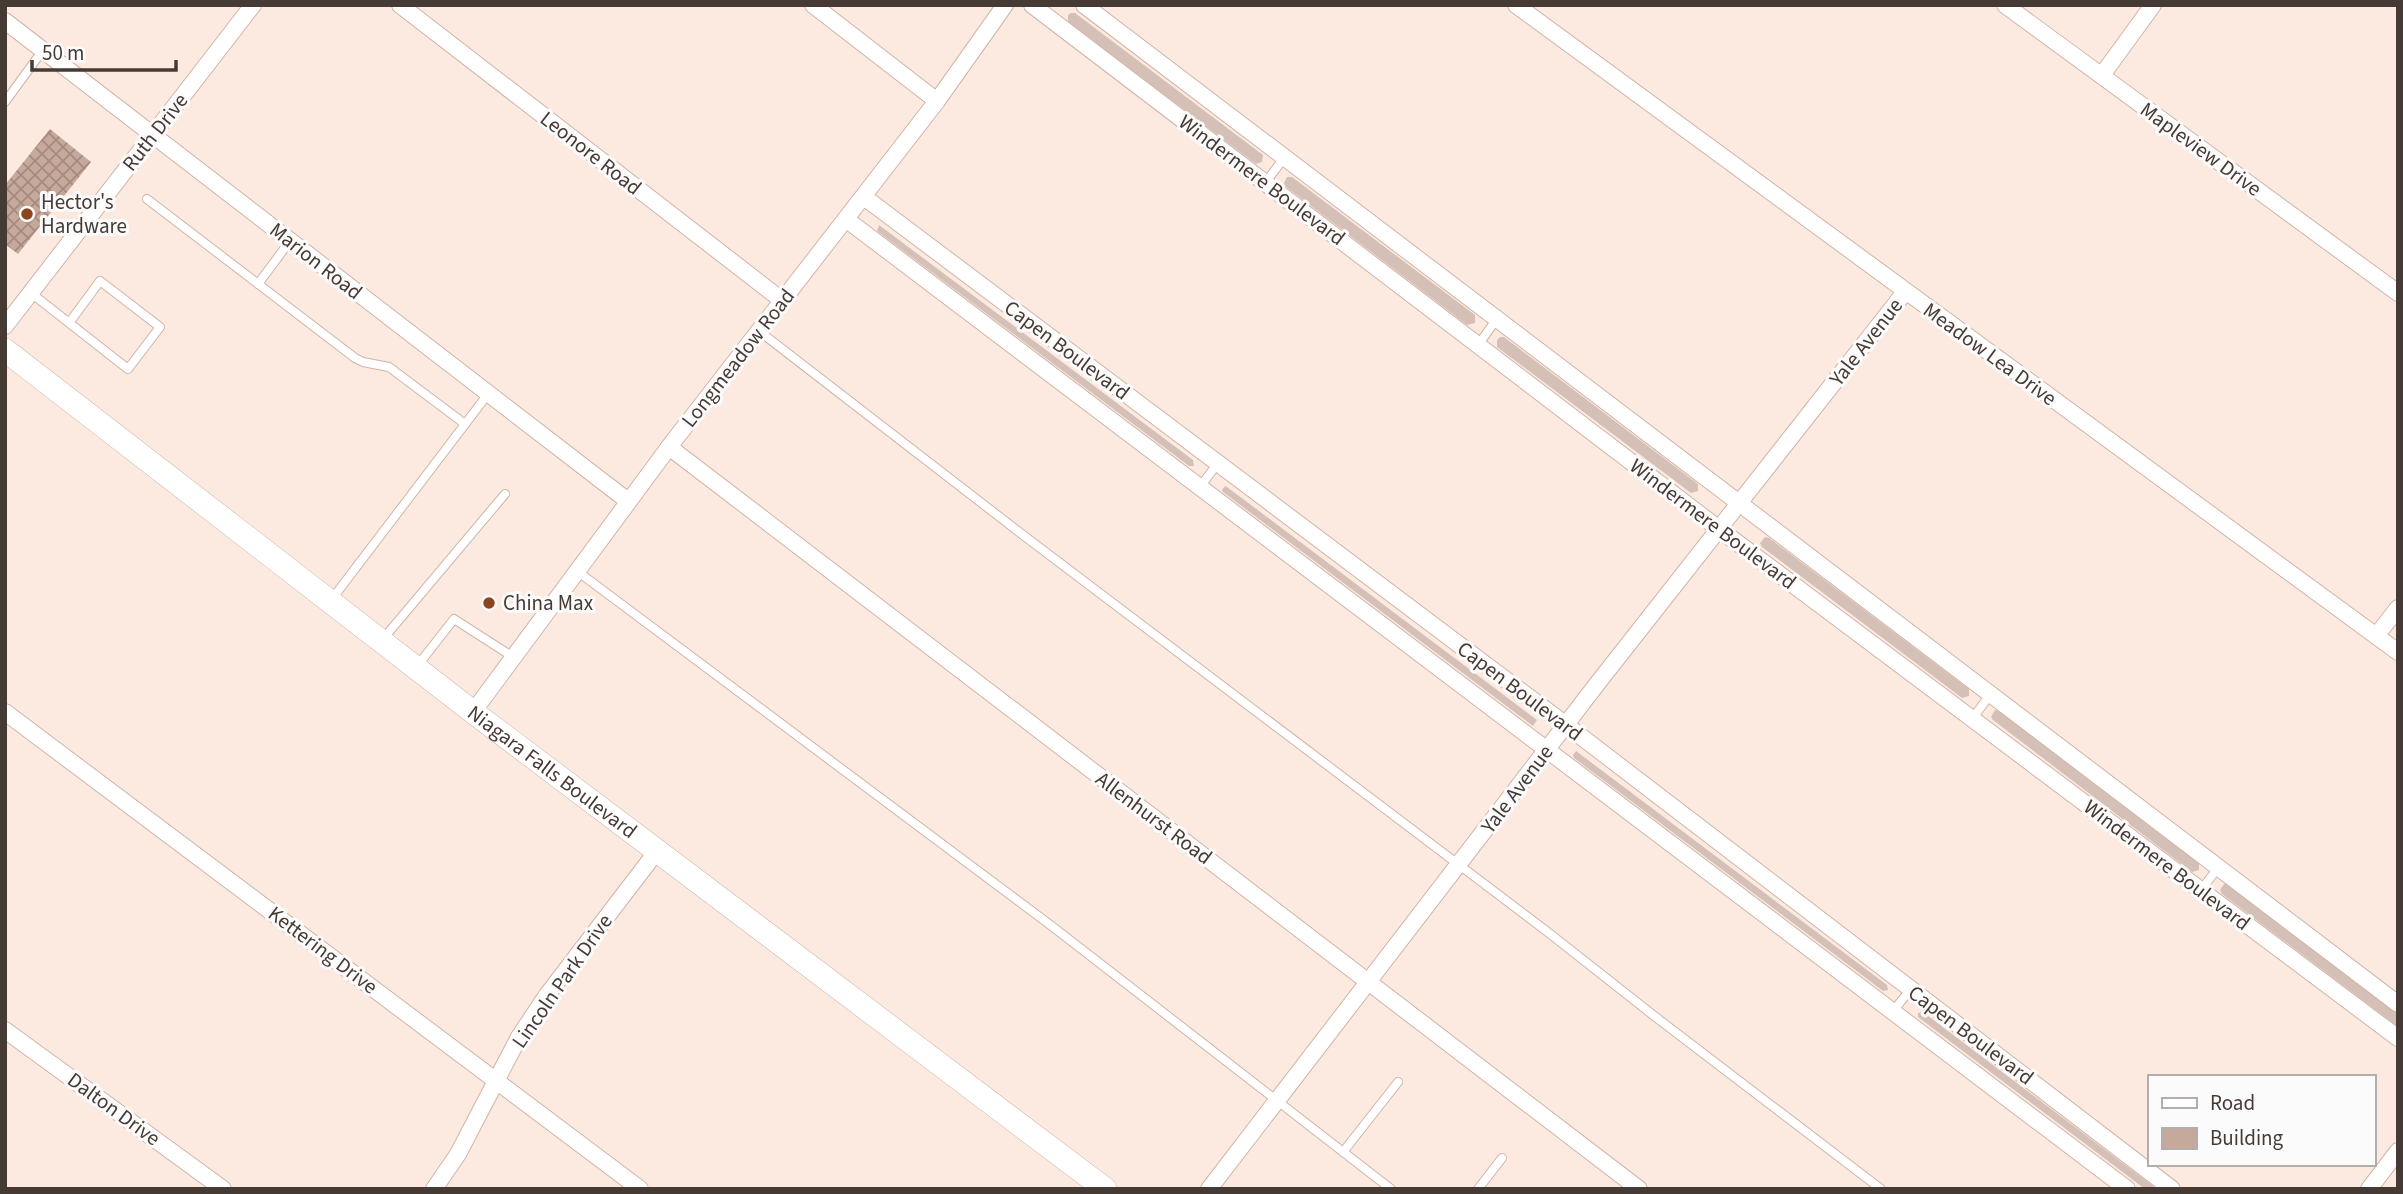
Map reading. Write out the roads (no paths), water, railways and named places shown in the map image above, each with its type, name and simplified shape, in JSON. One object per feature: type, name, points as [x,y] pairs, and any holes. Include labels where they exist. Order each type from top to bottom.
[{"type":"main road","name":"Niagara Falls Boulevard","points":[[5,350],[473,712],[1105,1189]]},
{"type":"street","name":"Ruth Drive","points":[[5,326],[253,5]]},
{"type":"street","name":"Leonore Road","points":[[400,5],[783,301]]},
{"type":"street","points":[[814,5],[937,101]]},
{"type":"street","name":"Longmeadow Road","points":[[473,712],[669,447],[937,101],[1005,5]]},
{"type":"street","name":"Windermere Boulevard","points":[[1032,5],[1719,529],[2398,1038]]},
{"type":"street","name":"Windermere Boulevard","points":[[1084,5],[2398,1004]]},
{"type":"street","name":"Meadow Lea Drive","points":[[1516,5],[2398,652]]},
{"type":"street","name":"Mapleview Drive","points":[[2005,5],[2398,293]]},
{"type":"street","points":[[2102,75],[2153,5]]},
{"type":"street","name":"Marion Road","points":[[5,21],[628,501]]},
{"type":"street","name":"Capen Boulevard","points":[[864,197],[1566,725],[2172,1189]]},
{"type":"street","name":"Capen Boulevard","points":[[847,220],[2127,1189]]},
{"type":"street","name":"Yale Avenue","points":[[1209,1189],[1566,725],[1905,292]]},
{"type":"street","name":"Allenhurst Road","points":[[669,447],[1639,1189]]},
{"type":"street","points":[[2376,636],[2398,608]]},
{"type":"street","name":"Kettering Drive","points":[[5,712],[640,1189]]},
{"type":"street","name":"Lincoln Park Drive","points":[[434,1189],[458,1154],[519,1037],[547,995],[657,851]]},
{"type":"street","name":"Dalton Drive","points":[[5,1030],[223,1189]]},
{"type":"street","points":[[2369,1189],[2398,1151]]},
{"type":"lane","points":[[5,102],[43,50]]},
{"type":"lane","points":[[1265,183],[1284,158]]},
{"type":"lane","points":[[147,199],[355,358],[389,367],[465,424]]},
{"type":"lane","points":[[258,284],[290,241]]},
{"type":"lane","points":[[31,293],[69,323],[128,369],[160,327],[100,281],[69,323]]},
{"type":"lane","points":[[1478,345],[1496,320]]},
{"type":"lane","points":[[759,331],[1881,1189]]},
{"type":"lane","points":[[331,601],[488,394]]},
{"type":"lane","points":[[1200,487],[1218,463]]},
{"type":"lane","points":[[381,641],[505,494]]},
{"type":"lane","points":[[577,570],[1052,927],[1391,1189]]},
{"type":"lane","points":[[416,668],[454,619],[513,657]]},
{"type":"lane","points":[[1972,719],[1990,695]]},
{"type":"lane","points":[[2201,890],[2218,868]]},
{"type":"lane","points":[[1893,1011],[1911,989]]},
{"type":"lane","points":[[1343,1152],[1398,1082]]},
{"type":"lane","points":[[1478,1189],[1502,1158]]},
{"type":"place","name":"Hector's Hardware","points":[[27,214]]},
{"type":"place","name":"China Max","points":[[489,603]]}]
